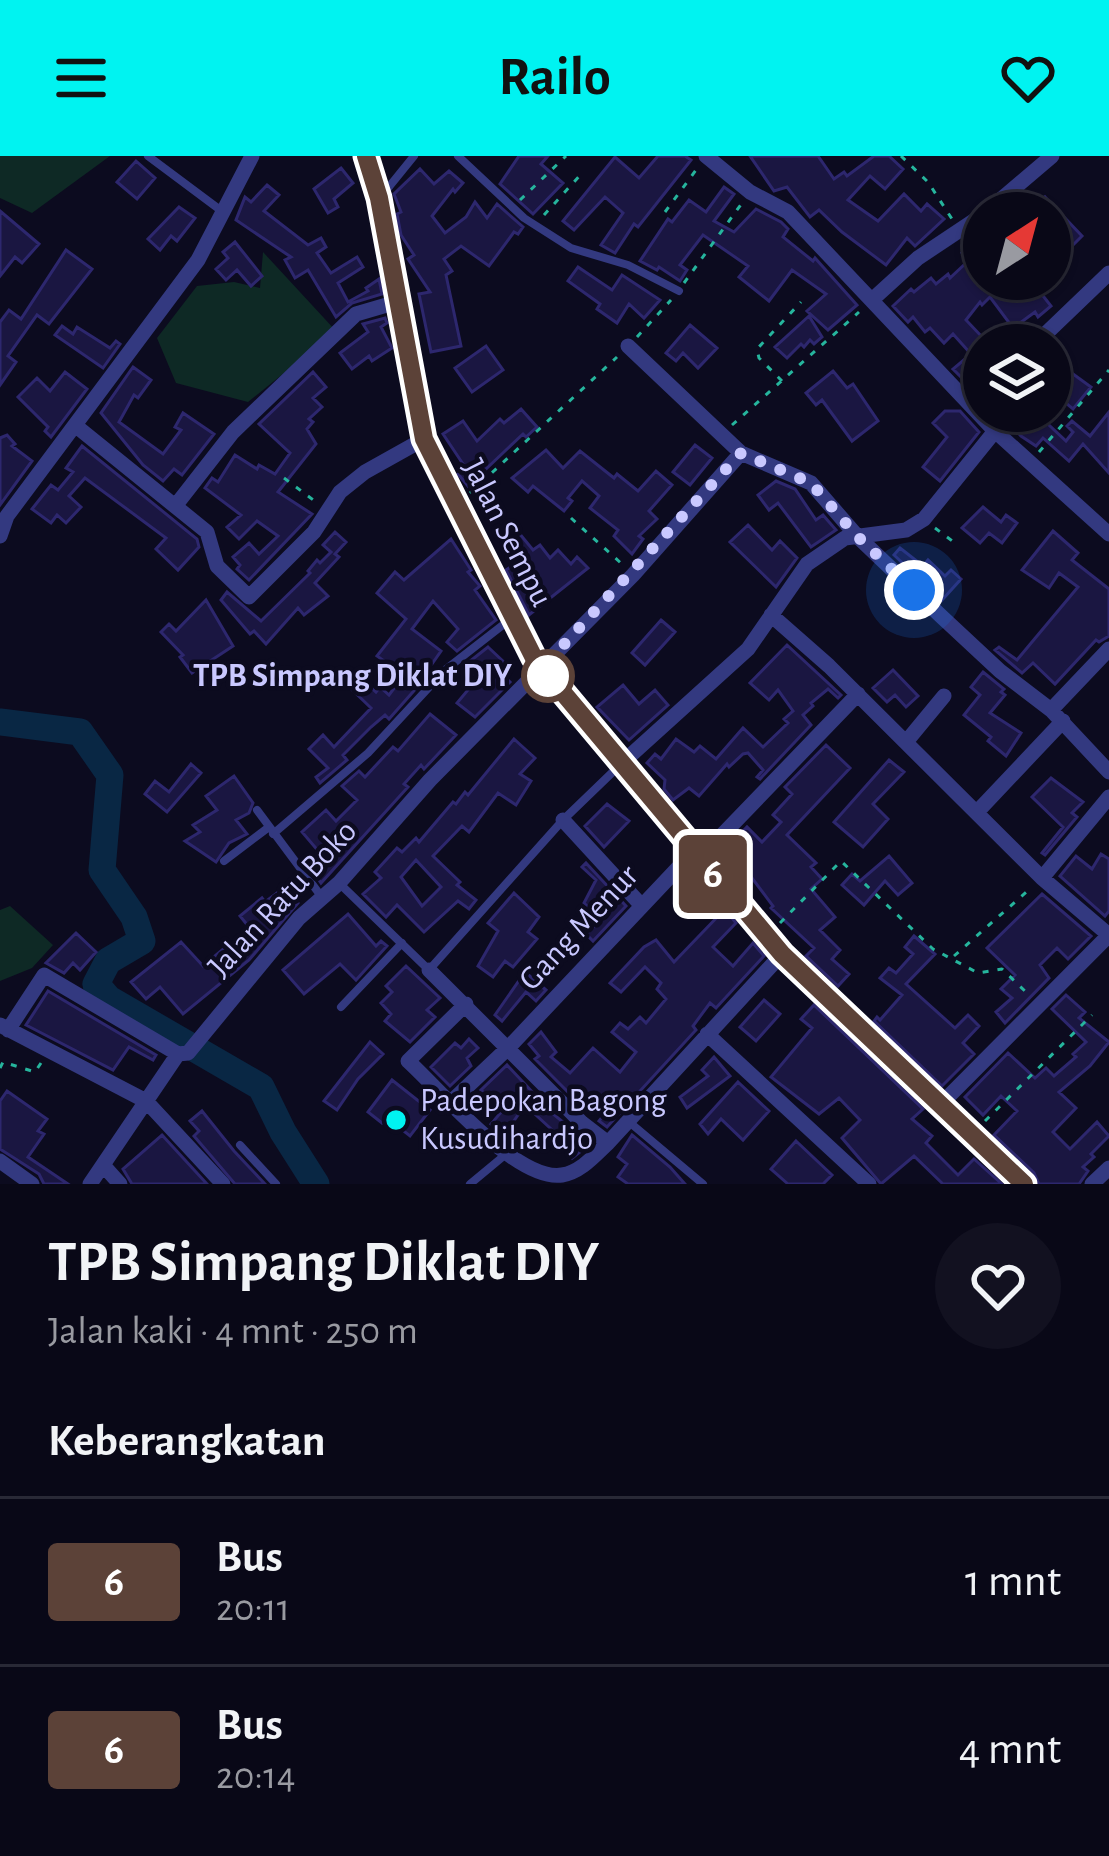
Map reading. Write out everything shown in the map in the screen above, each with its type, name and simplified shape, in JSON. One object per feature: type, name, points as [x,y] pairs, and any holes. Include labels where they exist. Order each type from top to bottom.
[{"type":"main road","name":"Jalan Sempu","points":[[366,156],[379,198],[424,439],[512,618],[542,668],[774,946],[1024,1184]]},
{"type":"street","points":[[0,536],[3,514],[76,426],[198,260],[252,156]]},
{"type":"street","points":[[706,156],[750,192],[788,212],[963,382]]},
{"type":"street","points":[[1010,192],[1052,156]]},
{"type":"street","points":[[874,298],[918,258],[963,227]]},
{"type":"street","points":[[1056,324],[1109,273]]},
{"type":"street","points":[[176,505],[233,432],[356,314],[397,302]]},
{"type":"street","points":[[628,346],[741,453],[811,483],[857,536],[1000,671],[1057,715],[1109,772]]},
{"type":"street","points":[[76,426],[207,532],[218,566],[249,597],[314,532],[340,492],[364,472],[424,439]]},
{"type":"street","points":[[622,764],[748,649],[807,564],[825,548],[857,536],[906,530],[925,519],[994,432]]},
{"type":"street","points":[[996,432],[1109,533]]},
{"type":"street","name":"Jalan Ratu Boko","points":[[90,1184],[187,1049],[321,896],[339,883],[430,780],[633,574],[741,453]]},
{"type":"street","points":[[771,615],[858,694],[1042,878],[1109,935],[940,1105]]},
{"type":"street","points":[[976,812],[1109,649]]},
{"type":"street","name":"Gang Menur","points":[[452,1101],[858,694]]},
{"type":"street","points":[[906,742],[944,696]]},
{"type":"street","points":[[1042,878],[1109,797]]},
{"type":"street","points":[[563,820],[642,906]]},
{"type":"street","points":[[466,1004],[408,1061],[505,1155],[561,1180],[608,1143],[706,1034],[774,946]]},
{"type":"street","points":[[430,970],[582,1123],[608,1143]]},
{"type":"street","points":[[187,1049],[44,975],[4,1028],[146,1101],[223,1184]]},
{"type":"street","points":[[706,1034],[869,1184]]},
{"type":"street","points":[[0,1161],[32,1184]]},
{"type":"street","points":[[103,1165],[120,1184]]},
{"type":"street","points":[[1092,1184],[1109,1168]]},
{"type":"lane","points":[[148,156],[223,212]]},
{"type":"lane","points":[[379,198],[414,156]]},
{"type":"lane","points":[[458,156],[534,225],[579,252],[628,266],[679,291]]},
{"type":"lane","points":[[224,861],[368,753],[445,670],[512,618]]},
{"type":"lane","points":[[339,883],[430,970],[563,820],[622,764]]},
{"type":"lane","points":[[257,810],[321,896]]},
{"type":"lane","points":[[341,1006],[402,943]]},
{"type":"lane","points":[[628,1121],[703,1184]]},
{"type":"lane","points":[[240,1145],[276,1184]]},
{"type":"lane","points":[[470,1184],[505,1155]]},
{"type":"path","points":[[512,208],[566,156]]},
{"type":"path","points":[[664,212],[706,156]]},
{"type":"path","points":[[901,156],[928,182],[959,230]]},
{"type":"path","points":[[534,225],[583,172]]},
{"type":"path","points":[[455,506],[628,346],[679,291],[750,192]]},
{"type":"path","points":[[721,434],[874,298]]},
{"type":"path","points":[[782,381],[759,358],[757,349],[801,302]]},
{"type":"path","points":[[1030,463],[1109,370]]},
{"type":"path","points":[[284,478],[328,510]]},
{"type":"path","points":[[571,518],[633,574]]},
{"type":"path","points":[[925,519],[959,546]]},
{"type":"path","points":[[774,946],[841,861],[933,949],[978,974],[1002,969],[1040,1006]]},
{"type":"path","points":[[953,957],[1042,878]]},
{"type":"path","points":[[971,1135],[1092,1015]]},
{"type":"path","points":[[0,1068],[3,1062],[35,1072],[48,1051]]},
{"type":"green space","points":[[0,156],[110,156],[32,213],[0,198]]},
{"type":"green space","points":[[263,252],[336,331],[248,402],[176,383],[157,338],[197,286],[234,282],[260,288]]},
{"type":"green space","points":[[10,906],[53,945],[32,968],[0,981],[0,910]]},
{"type":"building","points":[[519,156],[548,156],[541,164],[563,183],[533,214],[500,184]]},
{"type":"building","points":[[658,156],[691,160],[638,227],[634,224],[615,253],[601,245],[623,213],[605,197],[574,230],[563,221],[615,157],[639,178]]},
{"type":"building","points":[[750,156],[818,156],[834,179],[844,172],[847,176],[874,156],[889,156],[903,169],[885,189],[870,176],[848,200],[878,221],[904,194],[921,211],[927,204],[944,219],[915,246],[907,238],[886,265],[819,210],[810,217],[787,187],[774,191]]},
{"type":"building","points":[[136,161],[155,178],[137,199],[117,182]]},
{"type":"building","points":[[341,168],[353,183],[334,199],[338,207],[328,213],[314,189]]},
{"type":"building","points":[[420,169],[434,184],[449,171],[463,183],[432,216],[445,233],[466,217],[475,202],[487,218],[497,204],[523,227],[489,266],[461,246],[444,259],[452,271],[446,275],[461,346],[431,352],[419,294],[430,292],[408,259],[414,255],[401,235],[397,214],[401,212],[394,194]]},
{"type":"building","points":[[267,185],[279,195],[264,211],[308,245],[321,238],[326,247],[317,253],[331,273],[357,257],[363,267],[338,283],[348,302],[379,279],[382,294],[352,303],[336,317],[308,270],[295,278],[285,260],[291,257],[236,220],[245,197],[251,202]]},
{"type":"building","points":[[724,187],[734,194],[714,221],[734,232],[756,209],[781,222],[788,229],[783,237],[813,261],[815,258],[857,305],[828,330],[807,311],[826,294],[792,270],[769,301],[739,277],[748,266],[703,235],[680,265],[687,270],[680,281],[640,261],[668,219],[672,222],[689,200],[706,212]]},
{"type":"building","points":[[179,207],[195,218],[177,241],[171,236],[160,250],[148,239]]},
{"type":"building","points":[[0,211],[39,244],[22,263],[15,257],[0,276]]},
{"type":"building","points":[[1071,224],[1082,236],[1071,245]]},
{"type":"building","points":[[235,242],[262,276],[251,286],[237,270],[226,280],[216,269],[228,258],[223,252]]},
{"type":"building","points":[[66,250],[92,269],[49,324],[37,315],[8,356],[16,362],[0,385],[0,322],[9,310],[21,319]]},
{"type":"building","points":[[963,266],[963,300],[987,300],[966,320],[970,324],[963,324],[963,345],[953,334],[944,343],[930,328],[925,332],[913,317],[908,322],[893,306],[931,278],[936,284],[948,274],[950,278]]},
{"type":"building","points":[[578,267],[612,290],[622,275],[660,300],[644,318],[629,304],[617,323],[568,281]]},
{"type":"building","points":[[992,300],[1046,300],[1051,306],[1038,317],[1035,312],[1018,324],[1010,324]]},
{"type":"building","points":[[809,316],[822,337],[814,344],[810,340],[804,347],[801,344],[787,358],[775,347]]},
{"type":"building","points":[[385,318],[387,323],[381,327],[392,348],[372,361],[369,356],[352,369],[340,353],[368,332],[363,324]]},
{"type":"building","points":[[690,325],[717,348],[698,368],[683,353],[676,361],[666,353]]},
{"type":"building","points":[[62,326],[73,334],[77,327],[110,348],[116,341],[120,344],[103,368],[55,335]]},
{"type":"building","points":[[486,346],[503,370],[472,392],[455,368]]},
{"type":"building","points":[[963,361],[963,377],[962,378],[953,369]]},
{"type":"building","points":[[133,367],[151,380],[138,398],[134,395],[119,422],[163,454],[181,430],[175,427],[183,413],[214,434],[182,475],[174,469],[163,481],[143,465],[101,413]]},
{"type":"building","points":[[833,371],[847,388],[853,384],[878,421],[852,441],[822,400],[816,405],[806,393]]},
{"type":"building","points":[[65,372],[87,389],[51,437],[45,431],[48,427],[18,397],[37,378],[50,391]]},
{"type":"building","points":[[313,372],[326,387],[313,398],[322,407],[309,419],[313,422],[307,429],[316,444],[278,492],[312,514],[249,580],[233,557],[249,543],[259,554],[278,536],[257,521],[239,539],[227,527],[241,515],[205,488],[212,478],[218,482],[235,455],[275,474],[290,453],[259,424]]},
{"type":"building","points":[[1071,373],[1091,387],[1071,407]]},
{"type":"building","points":[[521,409],[537,427],[526,437],[523,434],[468,486],[458,474],[465,467],[443,434],[463,421],[477,441],[500,419],[504,423]]},
{"type":"building","points":[[945,411],[960,411],[963,432],[979,432],[940,481],[923,467],[947,437],[933,423]]},
{"type":"building","points":[[1109,412],[1109,473],[1083,444],[1069,461],[1043,438],[1036,446],[1017,432],[1056,432],[1066,441],[1073,432],[1072,421],[1090,436]]},
{"type":"building","points":[[7,435],[12,446],[32,461],[0,505],[0,438]]},
{"type":"building","points":[[695,445],[712,458],[690,485],[673,472]]},
{"type":"building","points":[[82,446],[197,539],[199,547],[178,570],[156,549],[166,538],[85,478],[69,496],[81,507],[66,523],[57,515],[51,523],[32,509],[51,485],[58,490],[73,472],[66,468]]},
{"type":"building","points":[[546,450],[563,468],[580,451],[638,491],[656,471],[672,485],[649,511],[657,519],[639,536],[643,539],[632,554],[614,536],[618,530],[590,508],[599,496],[582,481],[564,511],[533,486],[528,492],[512,478]]},
{"type":"building","points":[[776,481],[795,489],[816,520],[823,515],[836,530],[811,547],[778,503],[769,510],[758,495]]},
{"type":"building","points":[[983,507],[1001,522],[1006,515],[1017,523],[1002,543],[989,533],[980,543],[962,528]]},
{"type":"building","points":[[748,525],[772,550],[780,541],[797,558],[776,587],[730,542]]},
{"type":"building","points":[[1053,531],[1078,553],[1072,560],[1109,589],[1109,636],[1096,640],[1055,684],[1033,663],[1022,673],[995,650],[999,647],[1017,660],[1078,587],[1059,573],[1049,588],[1022,570]]},
{"type":"building","points":[[335,532],[346,542],[315,583],[328,596],[304,615],[298,608],[266,644],[254,631],[250,634],[221,600],[227,592],[261,621],[310,573],[317,560],[320,563],[331,552],[323,545]]},
{"type":"building","points":[[519,533],[533,550],[540,545],[550,558],[558,550],[571,564],[577,557],[588,568],[529,615],[506,570],[521,560],[507,544]]},
{"type":"building","points":[[451,539],[480,586],[475,590],[496,620],[457,651],[447,642],[458,629],[433,601],[412,629],[441,651],[427,676],[320,783],[316,777],[328,768],[309,749],[323,735],[334,747],[371,708],[341,679],[351,669],[376,692],[380,687],[389,695],[404,675],[377,656],[406,619],[377,593],[395,572],[404,580]]},
{"type":"building","points":[[900,548],[923,566],[928,560],[945,576],[951,570],[961,579],[942,600],[894,555]]},
{"type":"building","points":[[206,600],[233,646],[192,673],[183,655],[161,632],[169,624],[176,631]]},
{"type":"building","points":[[661,620],[675,632],[645,665],[632,653]]},
{"type":"building","points":[[787,645],[841,695],[838,698],[828,689],[811,703],[803,715],[811,725],[760,779],[763,770],[748,753],[743,754],[729,767],[727,764],[699,796],[689,788],[673,800],[664,789],[665,780],[647,763],[655,754],[661,759],[676,739],[694,752],[700,746],[716,759],[743,728],[763,747],[788,723],[784,719],[793,711],[778,690],[769,700],[750,683]]},
{"type":"building","points":[[488,647],[506,664],[499,671],[510,682],[475,717],[457,703],[478,678],[467,668],[469,662]]},
{"type":"building","points":[[893,670],[918,696],[906,707],[895,695],[887,702],[873,688]]},
{"type":"building","points":[[983,672],[1004,689],[1005,695],[990,713],[1021,733],[1006,756],[964,715],[980,695],[971,687]]},
{"type":"building","points":[[623,685],[639,704],[655,690],[668,705],[629,740],[597,707]]},
{"type":"building","points":[[430,714],[456,735],[424,769],[421,765],[404,784],[408,787],[321,883],[309,865],[320,853],[302,832],[326,810],[336,821],[357,800],[342,786],[359,771],[365,777],[393,747],[398,751]]},
{"type":"building","points":[[514,739],[535,758],[520,774],[531,781],[516,805],[498,793],[469,832],[462,826],[433,856],[476,900],[469,909],[458,901],[424,932],[397,905],[386,917],[363,894],[381,878],[375,872],[397,848],[402,852],[416,838],[419,842],[453,802],[465,792],[468,795]],"holes":[[[416,860],[441,887],[422,906],[401,877]]]},
{"type":"building","points":[[826,745],[850,768],[787,835],[816,863],[811,867],[822,879],[811,889],[835,917],[820,930],[840,950],[832,959],[849,974],[838,986],[806,956],[814,948],[771,908],[752,878],[744,885],[719,856],[747,827],[762,842],[781,822],[773,815],[792,794],[785,787]]},
{"type":"building","points":[[889,760],[904,772],[873,804],[888,819],[863,847],[834,822]]},
{"type":"building","points":[[191,764],[201,773],[167,812],[145,794],[155,781],[169,792]]},
{"type":"building","points":[[234,776],[253,803],[249,813],[236,820],[247,834],[229,843],[216,862],[185,841],[200,832],[193,825],[217,810],[206,796]]},
{"type":"building","points":[[1051,778],[1083,802],[1072,813],[1077,817],[1045,855],[1042,853],[1063,827],[1032,797]]},
{"type":"building","points":[[607,804],[629,821],[604,847],[585,826]]},
{"type":"building","points":[[1101,854],[1109,859],[1109,911],[1105,916],[1060,876],[1076,856],[1092,869]]},
{"type":"building","points":[[889,856],[912,883],[898,895],[885,881],[864,905],[842,885],[852,874],[860,881]]},
{"type":"building","points":[[586,863],[626,906],[593,941],[586,934],[601,920],[584,903],[596,880],[582,867]]},
{"type":"building","points":[[285,887],[298,903],[249,960],[183,1014],[160,987],[146,999],[131,982],[181,942],[203,966],[227,946],[233,954],[253,932],[240,916]]},
{"type":"building","points":[[514,893],[539,917],[528,932],[537,939],[513,967],[505,961],[493,977],[478,966],[498,931],[488,923]]},
{"type":"building","points":[[1042,894],[1091,936],[1068,959],[1057,948],[1040,965],[1049,978],[1005,1023],[996,1012],[1012,998],[1001,989],[1015,975],[987,948]]},
{"type":"building","points":[[725,909],[736,923],[713,947],[733,966],[753,943],[764,956],[716,1008],[710,1003],[693,1026],[696,1030],[607,1127],[599,1121],[607,1111],[576,1092],[571,1095],[535,1059],[539,1056],[529,1044],[541,1032],[556,1052],[551,1057],[570,1073],[593,1048],[620,1072],[636,1052],[612,1032],[620,1023],[628,1029],[640,1017],[646,1023],[666,999],[657,989],[661,983],[645,967],[621,992],[610,983],[656,940],[674,962]]},
{"type":"building","points":[[348,914],[376,946],[381,941],[387,946],[356,980],[340,964],[304,994],[283,970]]},
{"type":"building","points":[[76,933],[96,952],[80,970],[73,963],[64,973],[46,963]]},
{"type":"building","points":[[914,936],[935,954],[906,984],[955,1028],[968,1015],[979,1026],[963,1043],[974,1054],[942,1086],[874,1021],[902,995],[880,978],[889,968],[896,973],[913,954],[905,947]]},
{"type":"building","points":[[406,966],[440,998],[427,1010],[435,1017],[410,1042],[385,1021],[391,1014],[381,1003],[392,992],[386,986]]},
{"type":"building","points":[[525,972],[546,990],[536,1001],[526,992],[502,1021],[495,1015]]},
{"type":"building","points":[[48,991],[156,1055],[153,1060],[129,1047],[113,1070],[26,1025]]},
{"type":"building","points":[[1066,995],[1085,1012],[1079,1018],[1109,1042],[1059,1092],[1076,1108],[1053,1132],[1070,1149],[1097,1122],[1109,1136],[1091,1154],[1094,1157],[1083,1167],[1088,1171],[1079,1184],[1039,1184],[1034,1173],[994,1135],[1017,1111],[1001,1096],[983,1115],[965,1097],[1008,1053],[1035,1078],[1046,1068],[1054,1076],[1076,1057],[1073,1054],[1086,1042],[1052,1009]]},
{"type":"building","points":[[764,1000],[780,1014],[756,1041],[740,1027]]},
{"type":"building","points":[[814,1005],[923,1109],[912,1119],[932,1136],[926,1143],[958,1175],[974,1159],[1002,1184],[943,1184],[914,1156],[881,1184],[842,1138],[860,1120],[839,1098],[819,1114],[771,1077],[812,1028],[801,1019]]},
{"type":"building","points":[[469,1039],[478,1048],[467,1058],[471,1066],[450,1086],[431,1067],[455,1043],[461,1048]]},
{"type":"building","points":[[370,1042],[383,1054],[337,1110],[324,1101]]},
{"type":"building","points":[[714,1057],[730,1076],[687,1108],[680,1097],[708,1076],[702,1070]]},
{"type":"building","points":[[507,1065],[553,1114],[590,1144],[571,1159],[576,1152],[525,1105],[504,1135],[491,1124],[503,1110],[481,1090]]},
{"type":"building","points":[[392,1080],[430,1110],[410,1136],[386,1117],[382,1123],[368,1112]]},
{"type":"building","points":[[738,1082],[769,1111],[743,1140],[721,1119],[708,1134],[700,1124]]},
{"type":"building","points":[[7,1091],[47,1119],[38,1131],[44,1134],[28,1157],[68,1184],[44,1184],[39,1174],[0,1149],[0,1101]]},
{"type":"building","points":[[202,1111],[265,1184],[235,1184],[194,1136],[199,1131],[190,1121]]},
{"type":"building","points":[[162,1135],[207,1184],[132,1184],[123,1169]]},
{"type":"building","points":[[632,1135],[685,1184],[628,1184],[618,1177],[627,1164],[618,1157]]},
{"type":"building","points":[[796,1141],[832,1175],[823,1184],[788,1184],[771,1169]]},
{"type":"waterway","points":[[0,722],[80,732],[110,775],[102,870],[134,917],[142,941],[108,961],[96,984],[109,999],[261,1087],[316,1184]]},
{"type":"bus line","name":"6","points":[[366,156],[379,198],[424,439],[534,658],[782,954],[1024,1184]]},
{"type":"place","name":"TPB Simpang Diklat DIY","points":[[548,676]]},
{"type":"place","name":"Padepokan Bagong Kusudihardjo","points":[[396,1120]]},
{"type":"route","points":[[548,676],[542,668],[741,453],[811,483],[857,536],[914,590]]}]
